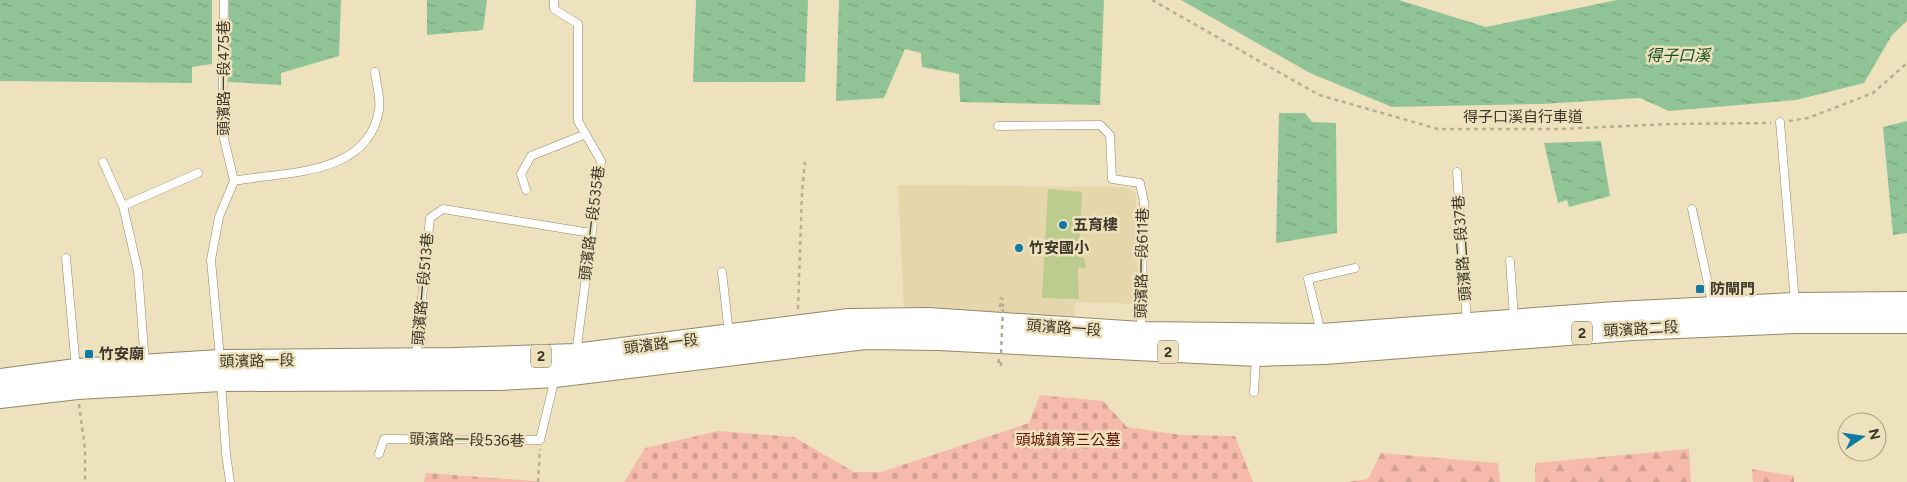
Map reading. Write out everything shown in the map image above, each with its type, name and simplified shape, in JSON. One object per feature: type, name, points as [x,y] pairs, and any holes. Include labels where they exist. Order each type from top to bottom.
[{"type":"main road","name":"頭濱路二段","points":[[1322,335],[1632,329],[1907,304]]},
{"type":"main road","name":"頭濱路二段","points":[[1256,355],[1325,353],[1468,333],[1514,320],[1713,309],[1796,313],[1907,322]]},
{"type":"main road","name":"頭濱路一段","points":[[221,370],[499,379],[729,336],[797,325],[849,320],[928,319],[1036,335],[1141,342],[1256,355]]},
{"type":"main road","name":"頭濱路一段","points":[[0,380],[77,379],[416,360],[562,366],[865,338],[938,339],[1036,335]]},
{"type":"main road","name":"頭濱路一段","points":[[1141,342],[1322,335]]},
{"type":"main road","name":"頭濱路一段","points":[[0,397],[77,379]]},
{"type":"lane","name":"頭濱路一段475巷","points":[[224,0],[222,130],[234,182]]},
{"type":"lane","name":"頭濱路一段535巷","points":[[554,0],[554,9],[578,24],[578,121],[601,161],[591,233],[562,366]]},
{"type":"lane","points":[[230,482],[226,454],[211,260],[219,216],[234,182],[327,166],[348,158],[369,138],[380,109],[375,72]]},
{"type":"lane","points":[[1780,122],[1796,313]]},
{"type":"lane","name":"頭濱路一段611巷","points":[[998,126],[1100,125],[1110,135],[1112,179],[1140,184],[1144,202],[1141,342]]},
{"type":"lane","points":[[526,190],[521,174],[531,156],[586,134]]},
{"type":"lane","points":[[103,162],[123,206],[138,271],[146,374]]},
{"type":"lane","name":"頭濱路二段37巷","points":[[1456,172],[1468,333]]},
{"type":"lane","points":[[123,206],[198,173]]},
{"type":"lane","name":"頭濱路一段513巷","points":[[416,360],[430,218],[443,208],[591,233]]},
{"type":"lane","points":[[1692,209],[1713,309]]},
{"type":"lane","points":[[66,258],[77,379]]},
{"type":"lane","points":[[1510,261],[1514,320]]},
{"type":"lane","points":[[1322,335],[1308,279],[1355,268]]},
{"type":"lane","points":[[722,272],[729,336]]},
{"type":"lane","points":[[1254,392],[1256,355]]},
{"type":"lane","name":"頭濱路一段536巷","points":[[379,454],[384,439],[540,440],[562,366]]},
{"type":"path","name":"得子口溪自行車道","points":[[1152,0],[1319,95],[1438,129],[1561,130],[1670,124],[1780,122],[1808,118],[1873,93],[1907,63]]},
{"type":"path","points":[[797,325],[802,193],[806,162]]},
{"type":"path","points":[[1001,353],[1002,307]]},
{"type":"path","points":[[77,379],[85,449],[85,482]]},
{"type":"path","points":[[538,482],[540,440]]},
{"type":"shaded area","name":"竹安國小","points":[[898,185],[1126,187],[1136,194],[1138,304],[1076,302],[1074,320],[904,309]]},
{"type":"green space","name":"頭城鎮第三公墓","points":[[1040,395],[1103,401],[1127,427],[1181,435],[1235,436],[1253,482],[624,482],[645,448],[718,431],[794,437],[854,472],[881,472],[1029,423]]},
{"type":"green space","points":[[1689,449],[1691,482],[1535,482],[1535,463]]},
{"type":"green space","points":[[1381,453],[1498,463],[1500,482],[1346,482],[1368,479]]},
{"type":"green space","points":[[1752,469],[1794,476],[1794,482],[1753,482]]},
{"type":"green space","points":[[426,473],[547,482],[424,482]]},
{"type":"water","points":[[0,0],[212,0],[212,64],[192,67],[192,83],[0,81]]},
{"type":"water","points":[[229,0],[341,0],[339,56],[281,73],[281,85],[228,82]]},
{"type":"water","points":[[427,0],[487,0],[483,30],[427,35]]},
{"type":"water","points":[[696,0],[808,0],[805,82],[693,82]]},
{"type":"water","points":[[839,0],[1104,0],[1100,105],[960,102],[959,74],[922,67],[921,53],[905,49],[884,98],[836,101]]},
{"type":"water","name":"得子口溪","points":[[1181,0],[1399,0],[1486,27],[1617,0],[1907,0],[1907,21],[1892,35],[1864,83],[1796,100],[1669,111],[1640,98],[1541,104],[1392,107],[1310,73]]},
{"type":"water","points":[[1279,113],[1305,113],[1312,122],[1336,123],[1337,233],[1276,243]]},
{"type":"water","points":[[1907,121],[1907,233],[1893,235],[1883,127]]},
{"type":"water","points":[[1601,141],[1610,196],[1569,207],[1567,200],[1558,203],[1544,143]]},
{"type":"building","name":"五育樓","points":[[1048,189],[1082,192],[1079,257],[1084,258],[1086,268],[1078,268],[1079,299],[1042,298]]},
{"type":"place","name":"五育樓","points":[[1063,225]]},
{"type":"place","name":"竹安國小","points":[[1019,248]]},
{"type":"place","name":"防閘門","points":[[1700,289]]},
{"type":"place","name":"竹安廟","points":[[89,354]]}]
